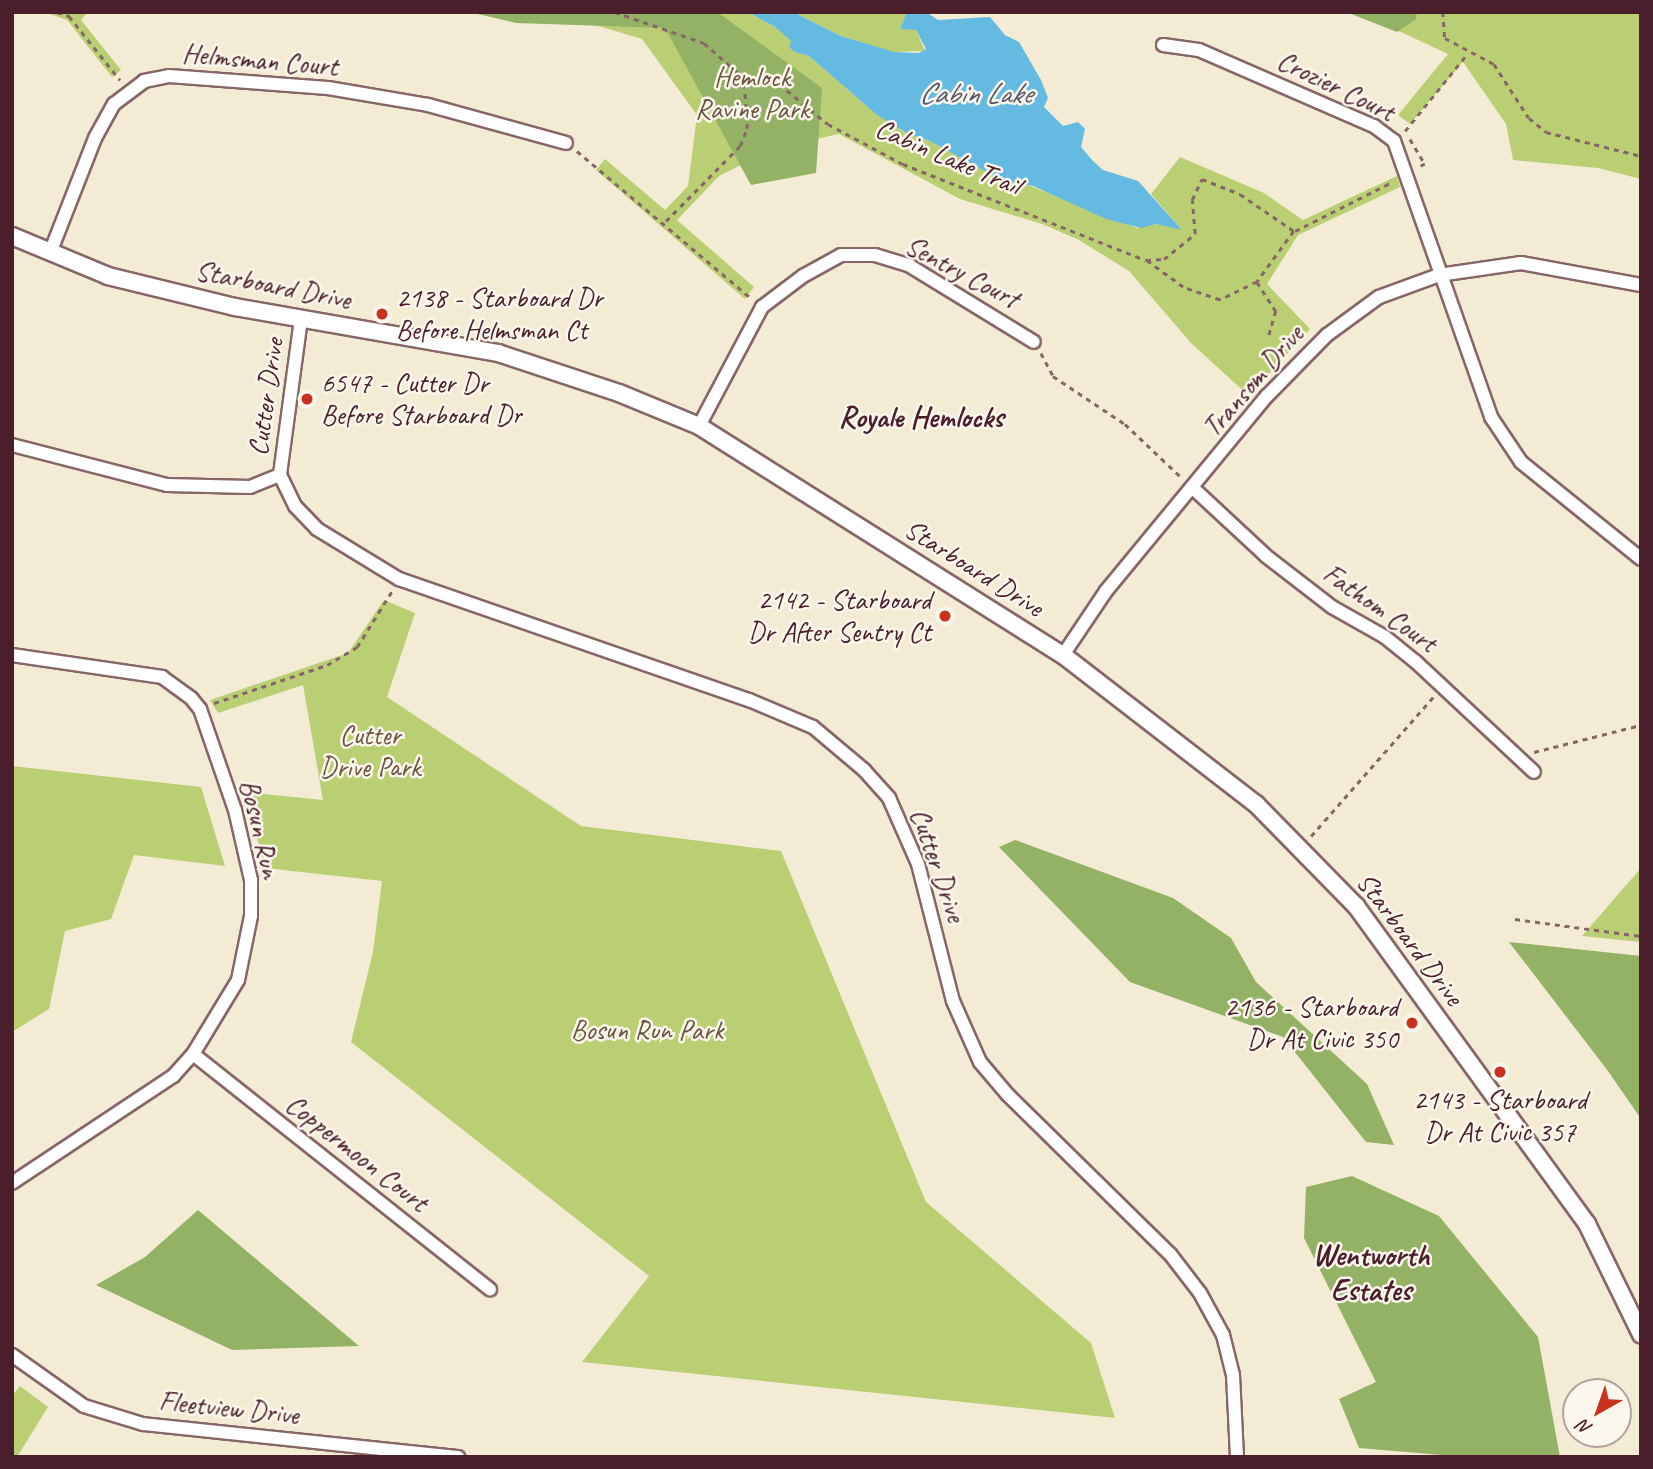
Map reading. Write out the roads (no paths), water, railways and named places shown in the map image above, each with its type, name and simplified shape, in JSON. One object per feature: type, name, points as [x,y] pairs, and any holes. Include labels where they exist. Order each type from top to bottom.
[{"type":"street","name":"Crozier Court","points":[[1163,45],[1199,50],[1374,126],[1394,141],[1480,391],[1505,440],[1539,478],[1641,559]]},
{"type":"street","name":"Helmsman Court","points":[[50,253],[95,138],[128,90],[169,76],[328,88],[428,105],[566,143]]},
{"type":"street","name":"Starboard Drive","points":[[12,236],[108,276],[301,319],[498,353],[619,393],[699,426],[1063,655],[1256,803],[1302,847],[1356,906],[1587,1224],[1641,1334]]},
{"type":"street","name":"Sentry Court","points":[[699,426],[762,307],[841,255],[875,255],[910,266],[1034,342]]},
{"type":"street","name":"Transom Drive","points":[[1063,655],[1106,591],[1194,489],[1267,396],[1326,335],[1379,297],[1439,275],[1521,263],[1641,285]]},
{"type":"street","name":"Cutter Drive","points":[[301,319],[280,475],[295,506],[317,529],[399,579],[762,706],[813,727],[864,770],[888,798],[907,834],[953,1001],[980,1062],[1170,1254],[1200,1293],[1223,1335],[1233,1375],[1237,1457]]},
{"type":"street","points":[[12,445],[167,485],[250,487],[280,475]]},
{"type":"street","name":"Fathom Court","points":[[1194,489],[1266,556],[1332,607],[1385,637],[1443,686],[1534,772]]},
{"type":"street","name":"Bosun Run","points":[[12,655],[162,677],[180,687],[200,709],[246,850],[251,916],[238,980],[193,1054],[173,1076],[12,1183]]},
{"type":"street","name":"Coppermoon Court","points":[[193,1054],[490,1289]]},
{"type":"street","name":"Fleetview Drive","points":[[12,1355],[84,1406],[143,1424],[458,1457]]},
{"type":"water","name":"Cabin Lake","points":[[748,12],[793,12],[841,36],[894,52],[919,53],[926,49],[916,30],[900,29],[907,12],[926,12],[938,20],[990,17],[1005,35],[1019,42],[1048,98],[1044,107],[1063,126],[1078,122],[1085,129],[1081,147],[1093,161],[1103,170],[1138,181],[1182,230],[1156,224],[1141,228],[1106,219],[1033,186],[999,179],[930,141],[908,134],[877,115],[809,56],[795,52],[789,47],[791,41],[775,27]]},
{"type":"place","name":"2138 - Starboard Dr Before Helmsman Ct","points":[[382,314]]},
{"type":"place","name":"6547 - Cutter Dr Before Starboard Dr","points":[[307,399]]},
{"type":"place","name":"2142 - Starboard Dr After Sentry Ct","points":[[945,616]]},
{"type":"place","name":"2136 - Starboard Dr At Civic 350","points":[[1412,1023]]},
{"type":"place","name":"2143 - Starboard Dr At Civic 357","points":[[1500,1072]]},
{"type":"district","name":"Royale Hemlocks","points":[[921,417]]},
{"type":"district","name":"Wentworth Estates","points":[[1371,1272]]},
{"type":"park label","name":"Hemlock Ravine Park","points":[[752,93]]},
{"type":"park label","name":"Cutter Drive Park","points":[[370,751]]},
{"type":"park label","name":"Bosun Run Park","points":[[647,1030]]}]
